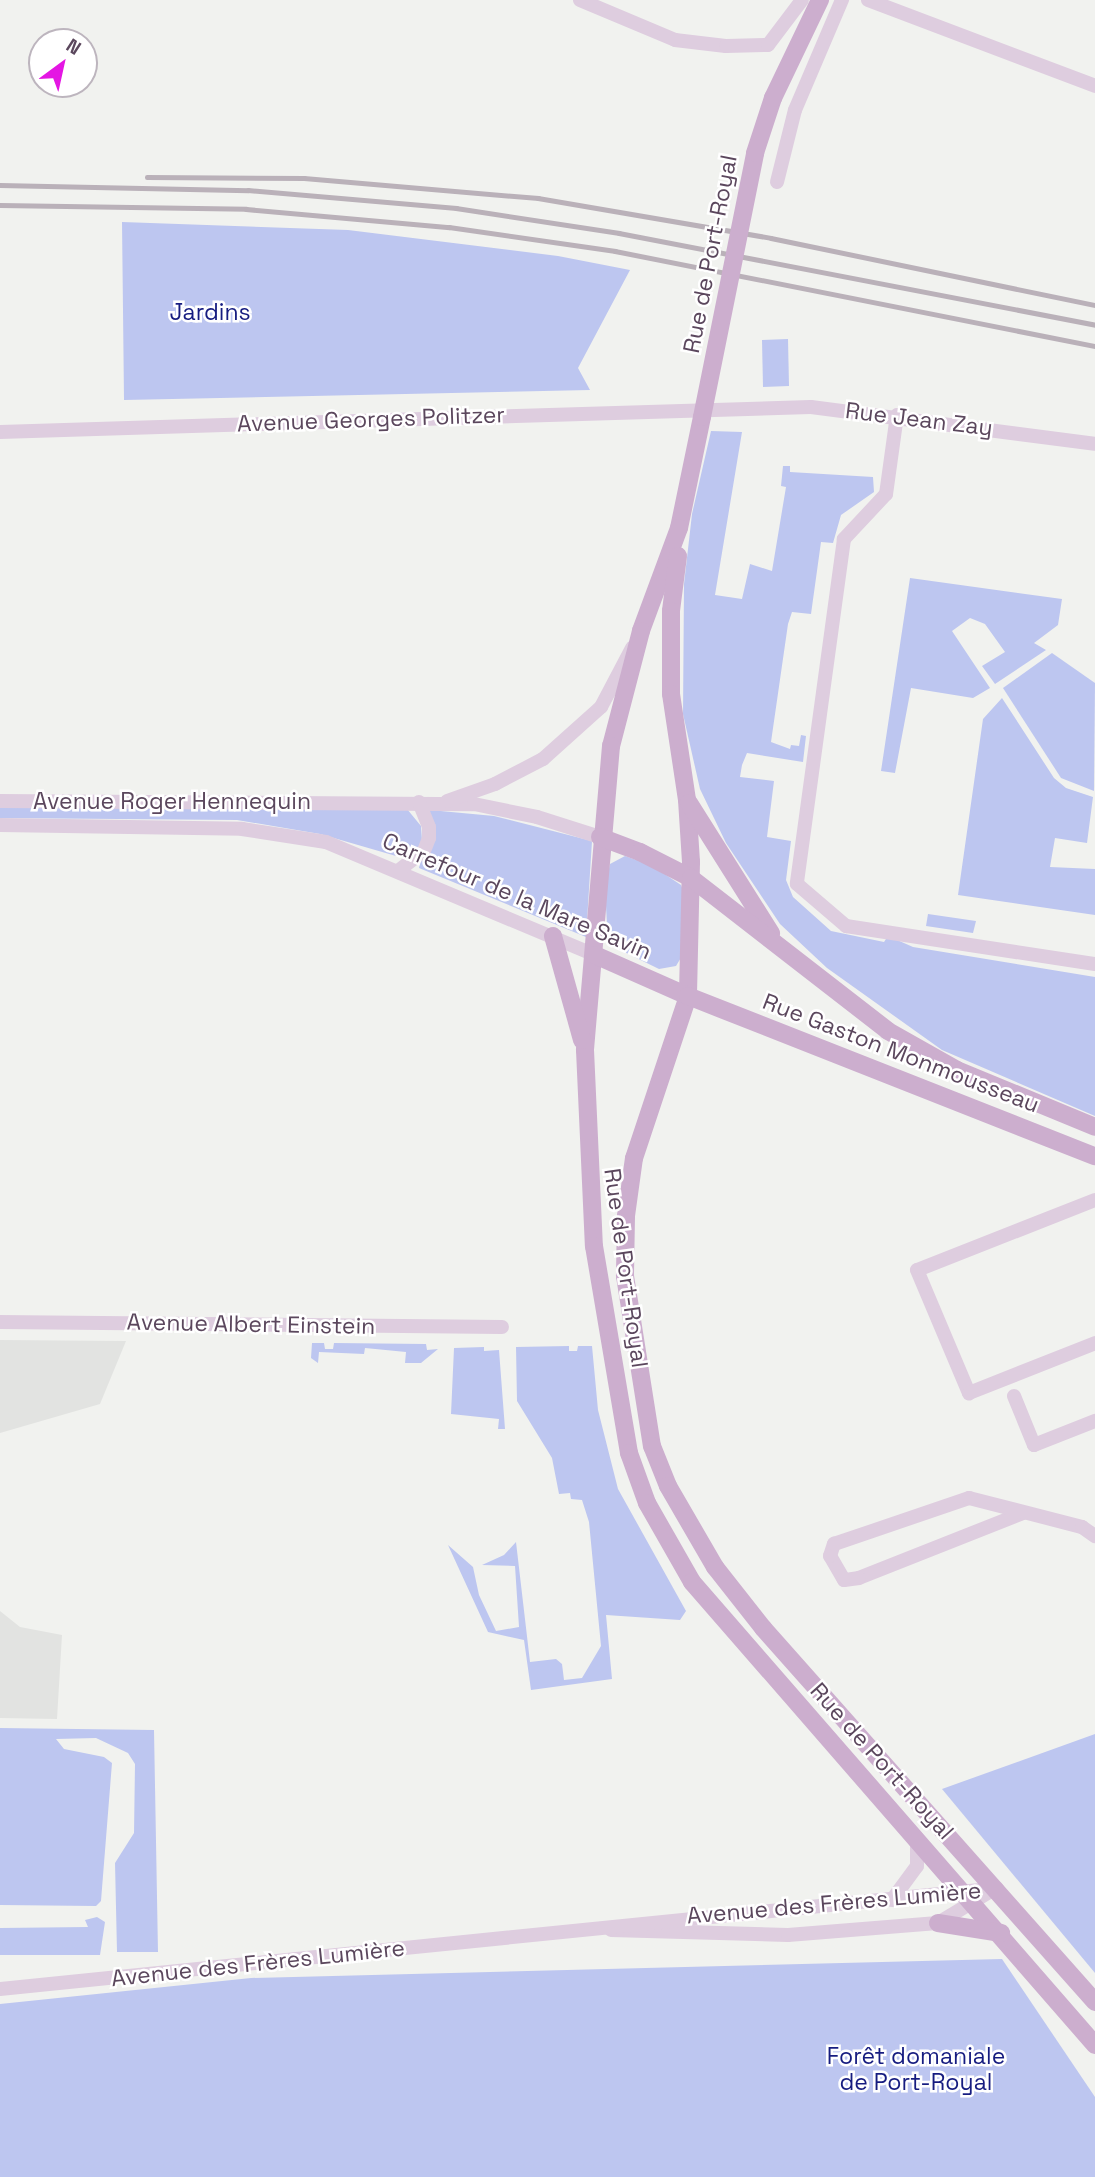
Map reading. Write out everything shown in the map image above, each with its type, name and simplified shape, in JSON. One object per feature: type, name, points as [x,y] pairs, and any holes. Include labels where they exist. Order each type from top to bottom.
[{"type":"main road","name":"Rue de Port-Royal","points":[[820,0],[773,98],[755,153],[679,528],[671,611],[671,694],[687,800],[691,878],[688,996],[634,1158],[626,1216],[625,1276],[652,1446],[668,1486],[715,1567],[763,1628],[997,1888],[1095,2002]]},
{"type":"main road","name":"Rue de Port-Royal","points":[[679,528],[641,631],[611,746],[600,837],[595,955],[585,1050],[594,1246],[629,1453],[646,1503],[692,1582],[970,1897],[1095,2045]]},
{"type":"main road","points":[[687,800],[779,944]]},
{"type":"main road","name":"Carrefour de la Mare Savin","points":[[600,837],[640,852],[691,878],[779,944]]},
{"type":"main road","points":[[553,936],[585,1050]]},
{"type":"main road","name":"Rue Gaston Monmousseau","points":[[779,944],[888,1031],[957,1070],[1095,1127]]},
{"type":"main road","name":"Carrefour de la Mare Savin","points":[[595,955],[688,996]]},
{"type":"main road","name":"Rue Gaston Monmousseau","points":[[688,996],[1095,1156]]},
{"type":"main road","points":[[938,1923],[1001,1933]]},
{"type":"street","points":[[580,0],[675,40],[768,45],[802,0]]},
{"type":"street","points":[[777,182],[795,110],[842,0]]},
{"type":"street","points":[[868,0],[1095,86]]},
{"type":"street","name":"Rue Jean Zay","points":[[743,412],[811,407],[897,415],[1095,443]]},
{"type":"street","name":"Avenue Georges Politzer","points":[[0,432],[465,415],[743,412]]},
{"type":"street","points":[[897,415],[886,494],[845,539],[811,768],[797,884],[846,926],[1095,964]]},
{"type":"street","points":[[439,803],[495,784],[543,759],[601,707],[641,631]]},
{"type":"street","name":"Avenue Roger Hennequin","points":[[0,801],[344,803]]},
{"type":"street","points":[[398,871],[424,851],[429,838],[429,827],[419,802]]},
{"type":"street","name":"Carrefour de la Mare Savin","points":[[344,803],[474,804],[537,817],[600,837]]},
{"type":"street","name":"Avenue Roger Hennequin","points":[[0,825],[242,829],[326,842]]},
{"type":"street","name":"Carrefour de la Mare Savin","points":[[326,842],[595,955]]},
{"type":"street","points":[[1095,1200],[917,1270],[969,1393],[1095,1343]]},
{"type":"street","name":"Avenue Albert Einstein","points":[[0,1322],[502,1327]]},
{"type":"street","points":[[1014,1396],[1034,1445],[1095,1421]]},
{"type":"street","points":[[1023,1513],[859,1578],[844,1580],[831,1556],[834,1544],[969,1498],[1082,1527],[1095,1536]]},
{"type":"street","points":[[891,1900],[917,1866],[918,1838]]},
{"type":"street","name":"Avenue des Frères Lumière","points":[[0,1989],[891,1900],[970,1897],[997,1888]]},
{"type":"street","name":"Avenue des Frères Lumière","points":[[599,1928],[788,1935],[938,1923],[970,1897]]},
{"type":"shaded area","points":[[0,1340],[126,1341],[100,1404],[0,1433]]},
{"type":"shaded area","points":[[0,1611],[20,1627],[62,1635],[57,1719],[0,1718]]},
{"type":"green space","name":"Jardins","points":[[122,222],[348,230],[558,256],[630,270],[578,368],[590,390],[124,400]]},
{"type":"green space","points":[[788,339],[789,386],[763,387],[762,340]]},
{"type":"green space","points":[[711,431],[742,432],[715,595],[742,599],[750,564],[772,571],[786,487],[781,486],[783,466],[790,466],[790,472],[873,477],[874,492],[841,515],[833,543],[821,542],[811,614],[792,612],[788,624],[771,742],[790,749],[791,745],[799,746],[801,735],[806,736],[803,762],[747,753],[742,765],[740,777],[774,781],[767,837],[791,841],[786,880],[793,897],[831,931],[884,942],[888,936],[913,947],[1095,977],[1095,1116],[942,1050],[827,968],[780,924],[726,843],[700,789],[683,714],[684,584],[692,514]]},
{"type":"green space","points":[[910,578],[1062,599],[1058,625],[1034,643],[1046,650],[995,684],[982,666],[1005,652],[985,624],[970,618],[952,631],[990,688],[973,698],[911,688],[895,773],[881,771]]},
{"type":"green space","points":[[1052,653],[1095,683],[1094,791],[1061,778],[1003,688]]},
{"type":"green space","points":[[1002,698],[1054,778],[1066,788],[1093,797],[1087,843],[1055,838],[1050,867],[1095,869],[1095,915],[958,895],[983,719]]},
{"type":"green space","points":[[0,805],[407,809],[421,826],[422,841],[417,852],[396,856],[320,834],[237,820],[0,818]]},
{"type":"green space","points":[[430,810],[494,816],[592,841],[586,937],[419,868]]},
{"type":"green space","points":[[625,856],[651,865],[681,885],[686,898],[682,956],[676,966],[659,969],[608,944],[605,887],[610,864]]},
{"type":"green space","points":[[928,914],[976,921],[973,933],[926,926]]},
{"type":"green space","points":[[312,1343],[324,1343],[325,1349],[333,1349],[334,1343],[426,1344],[427,1350],[438,1349],[421,1363],[405,1363],[406,1352],[365,1348],[364,1354],[319,1352],[318,1363],[311,1358]]},
{"type":"green space","points":[[569,1346],[569,1351],[577,1351],[578,1346],[592,1346],[598,1410],[618,1489],[686,1611],[680,1620],[606,1615],[612,1679],[531,1690],[524,1640],[488,1632],[448,1545],[473,1567],[479,1595],[496,1631],[519,1627],[515,1566],[482,1565],[504,1555],[516,1542],[530,1662],[556,1659],[562,1664],[564,1680],[582,1678],[601,1646],[589,1522],[582,1500],[571,1499],[570,1493],[559,1494],[552,1458],[517,1401],[516,1347]]},
{"type":"green space","points":[[484,1347],[484,1351],[499,1350],[505,1429],[498,1429],[499,1419],[451,1414],[454,1348]]},
{"type":"green space","points":[[0,1728],[154,1730],[158,1952],[117,1952],[115,1863],[134,1833],[135,1764],[128,1753],[96,1738],[56,1739],[64,1749],[104,1757],[112,1763],[101,1901],[96,1906],[0,1905]]},
{"type":"green space","points":[[1095,1734],[1095,1973],[942,1789]]},
{"type":"green space","points":[[97,1917],[105,1922],[100,1955],[0,1955],[0,1928],[88,1927],[85,1920]]},
{"type":"green space","name":"Forêt domaniale de Port-Royal","points":[[1002,1959],[1095,2097],[1095,2177],[0,2177],[0,2004],[251,1978]]},
{"type":"railway","points":[[147,177],[304,178],[538,198],[771,238],[1095,305]]},
{"type":"railway","points":[[0,185],[248,190],[456,208],[619,233],[1095,325]]},
{"type":"railway","points":[[0,205],[246,209],[449,227],[615,251],[1095,346]]}]
